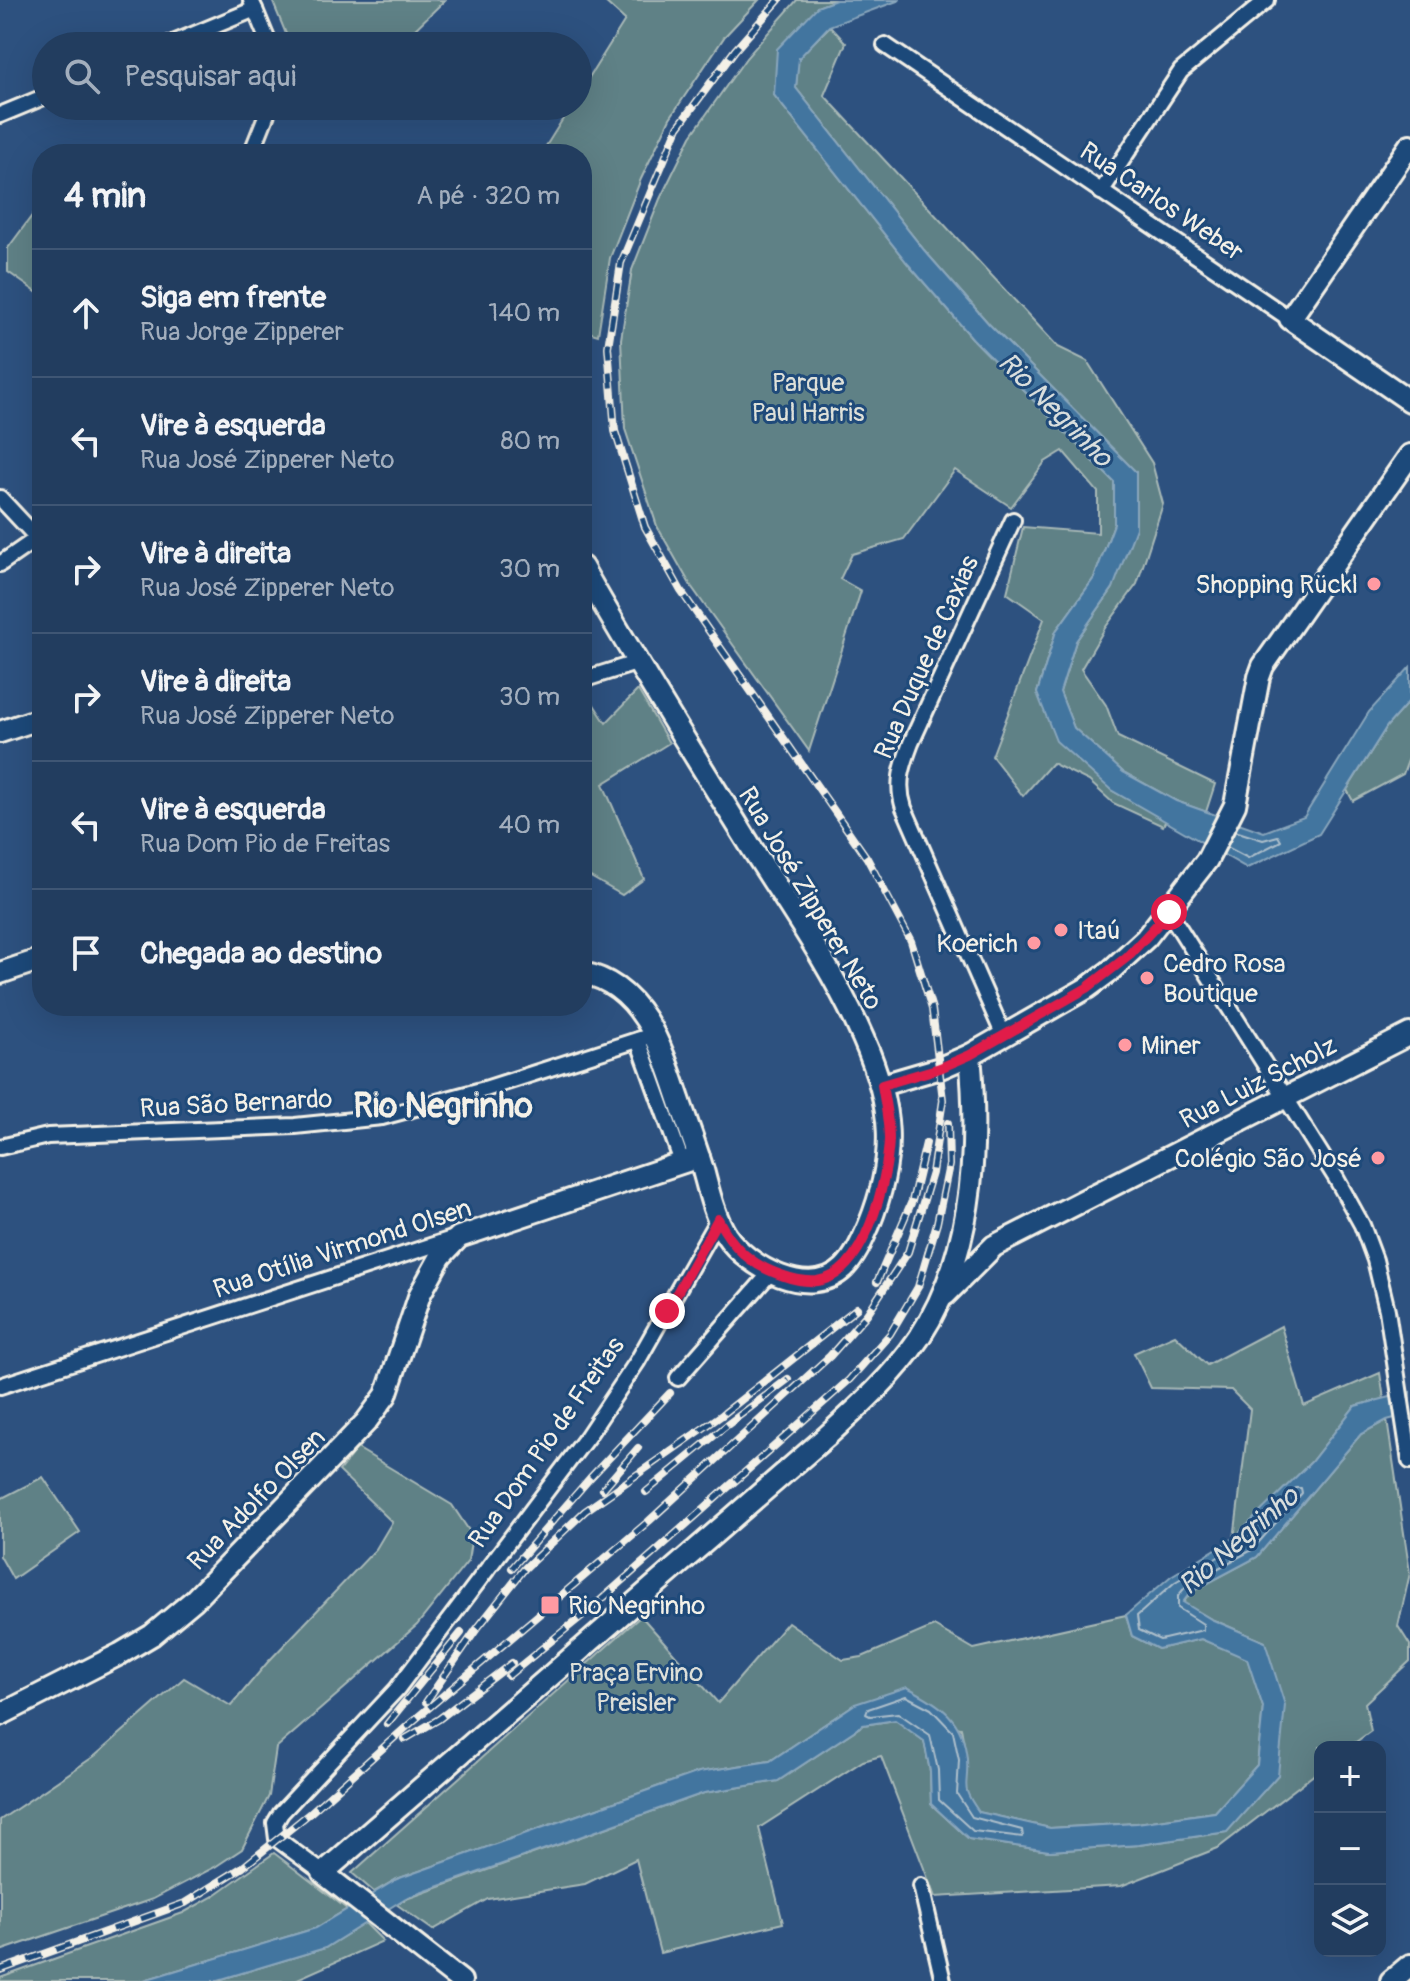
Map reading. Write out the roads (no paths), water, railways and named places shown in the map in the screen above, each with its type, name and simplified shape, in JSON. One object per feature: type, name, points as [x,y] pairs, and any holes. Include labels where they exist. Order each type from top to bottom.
[{"type":"main road","points":[[1290,319],[1410,145]]},
{"type":"main road","name":"Rua Carlos Weber","points":[[1290,319],[1410,401]]},
{"type":"main road","points":[[882,1085],[940,1068],[1004,1036],[1110,971],[1169,912],[1207,860],[1235,805],[1263,666],[1410,455]]},
{"type":"main road","name":"Rua José Zipperer Neto","points":[[592,585],[636,663],[840,988],[882,1085],[889,1140],[884,1173],[877,1205],[859,1249],[842,1270],[819,1281],[793,1279],[771,1272],[752,1262],[735,1247],[718,1219]]},
{"type":"main road","points":[[0,732],[32,721]]},
{"type":"main road","points":[[0,973],[32,962]]},
{"type":"main road","points":[[592,976],[610,982],[626,995],[647,1037],[690,1160],[718,1219]]},
{"type":"main road","name":"Rua Luiz Scholz","points":[[942,1298],[994,1246],[1410,1034]]},
{"type":"main road","points":[[323,1873],[854,1411],[917,1341],[942,1298],[970,1190],[974,1128],[970,1055]]},
{"type":"main road","name":"Rua Otília Virmond Olsen","points":[[459,1237],[690,1160]]},
{"type":"main road","points":[[964,1222],[979,1239],[994,1246]]},
{"type":"main road","name":"Rua Adolfo Olsen","points":[[0,1715],[120,1654],[169,1622],[327,1463],[366,1422],[386,1395],[424,1284],[441,1256],[459,1237]]},
{"type":"main road","name":"Rua Dom Pio de Freitas","points":[[323,1873],[461,1981]]},
{"type":"main road","points":[[1391,1981],[1410,1965]]},
{"type":"street","points":[[1101,192],[1181,71],[1267,0]]},
{"type":"street","points":[[196,32],[253,5],[264,32]]},
{"type":"street","name":"Rua Carlos Weber","points":[[885,45],[1290,319]]},
{"type":"street","points":[[0,115],[32,102]]},
{"type":"street","points":[[255,144],[264,120]]},
{"type":"street","points":[[0,498],[32,531]]},
{"type":"street","name":"Rua Duque de Caxias","points":[[1004,1036],[904,808],[899,780],[911,743],[1013,520]]},
{"type":"street","points":[[0,564],[32,544]]},
{"type":"street","points":[[592,677],[636,663]]},
{"type":"street","points":[[1169,912],[1336,1178],[1369,1241],[1387,1310],[1410,1459]]},
{"type":"street","name":"Rua São Bernardo","points":[[0,1147],[48,1136],[295,1126],[382,1117],[485,1089],[647,1037]]},
{"type":"street","name":"Rua Dom Pio de Freitas","points":[[323,1873],[277,1839],[275,1823],[281,1813],[397,1689],[587,1437],[637,1362],[718,1219]]},
{"type":"street","name":"Rua Otília Virmond Olsen","points":[[0,1386],[459,1237]]},
{"type":"street","points":[[678,1378],[771,1272]]},
{"type":"street","points":[[921,1886],[943,1981]]},
{"type":"water","points":[[836,0],[900,0],[829,26],[799,58],[796,88],[924,250],[989,324],[1136,472],[1136,528],[1113,588],[1076,641],[1060,692],[1074,728],[1123,772],[1176,801],[1264,832],[1304,817],[1369,712],[1410,667],[1410,700],[1387,726],[1319,834],[1247,868],[1111,790],[1056,741],[1037,693],[1056,631],[1094,578],[1114,524],[1114,482],[973,339],[908,264],[774,95],[777,49],[817,7]]},
{"type":"water","points":[[1410,1392],[1410,1414],[1387,1420],[1361,1434],[1257,1557],[1191,1592],[1183,1602],[1211,1619],[1265,1642],[1285,1705],[1278,1775],[1227,1832],[1139,1845],[1049,1851],[969,1839],[931,1804],[930,1771],[924,1741],[895,1720],[863,1725],[778,1781],[704,1793],[406,1898],[325,1948],[215,1981],[141,1981],[316,1928],[397,1879],[699,1772],[770,1761],[855,1704],[907,1687],[940,1707],[955,1723],[965,1746],[967,1791],[979,1812],[1050,1828],[1137,1823],[1215,1812],[1257,1765],[1263,1707],[1247,1659],[1201,1639],[1158,1649],[1132,1636],[1126,1615],[1171,1576],[1234,1538],[1311,1462],[1355,1406]]},
{"type":"railway","points":[[0,1970],[185,1903],[243,1867],[649,1521],[830,1356],[867,1314],[908,1252],[932,1173],[943,1100],[932,1009],[911,941],[867,858],[681,591],[645,527],[615,431],[608,347],[621,263],[678,127],[735,50],[779,0]]},
{"type":"railway","points":[[508,1676],[593,1607],[849,1380],[890,1334],[918,1287],[937,1223],[949,1165],[948,1123]]},
{"type":"railway","points":[[877,1282],[912,1201],[926,1143]]},
{"type":"railway","points":[[426,1702],[476,1630],[525,1568],[585,1511],[722,1415],[857,1308]]},
{"type":"railway","points":[[646,1492],[788,1379]]},
{"type":"railway","points":[[512,1568],[590,1478],[670,1393]]},
{"type":"railway","points":[[603,1489],[638,1448]]},
{"type":"railway","points":[[387,1724],[461,1633]]},
{"type":"railway","points":[[405,1739],[439,1719],[512,1663]]},
{"type":"place","name":"Shopping Rückl","points":[[1374,584]]},
{"type":"place","name":"Itaú","points":[[1061,930]]},
{"type":"place","name":"Koerich","points":[[1034,943]]},
{"type":"place","name":"Cedro Rosa Boutique","points":[[1147,978]]},
{"type":"place","name":"Miner","points":[[1125,1045]]},
{"type":"place","name":"Colégio São José","points":[[1378,1158]]},
{"type":"place","name":"Rio Negrinho","points":[[550,1605]]},
{"type":"district","name":"Rio Negrinho","points":[[443,1105]]},
{"type":"park label","name":"Parque Paul Harris","points":[[808,397]]},
{"type":"park label","name":"Praça Ervino Preisler","points":[[636,1687]]}]
